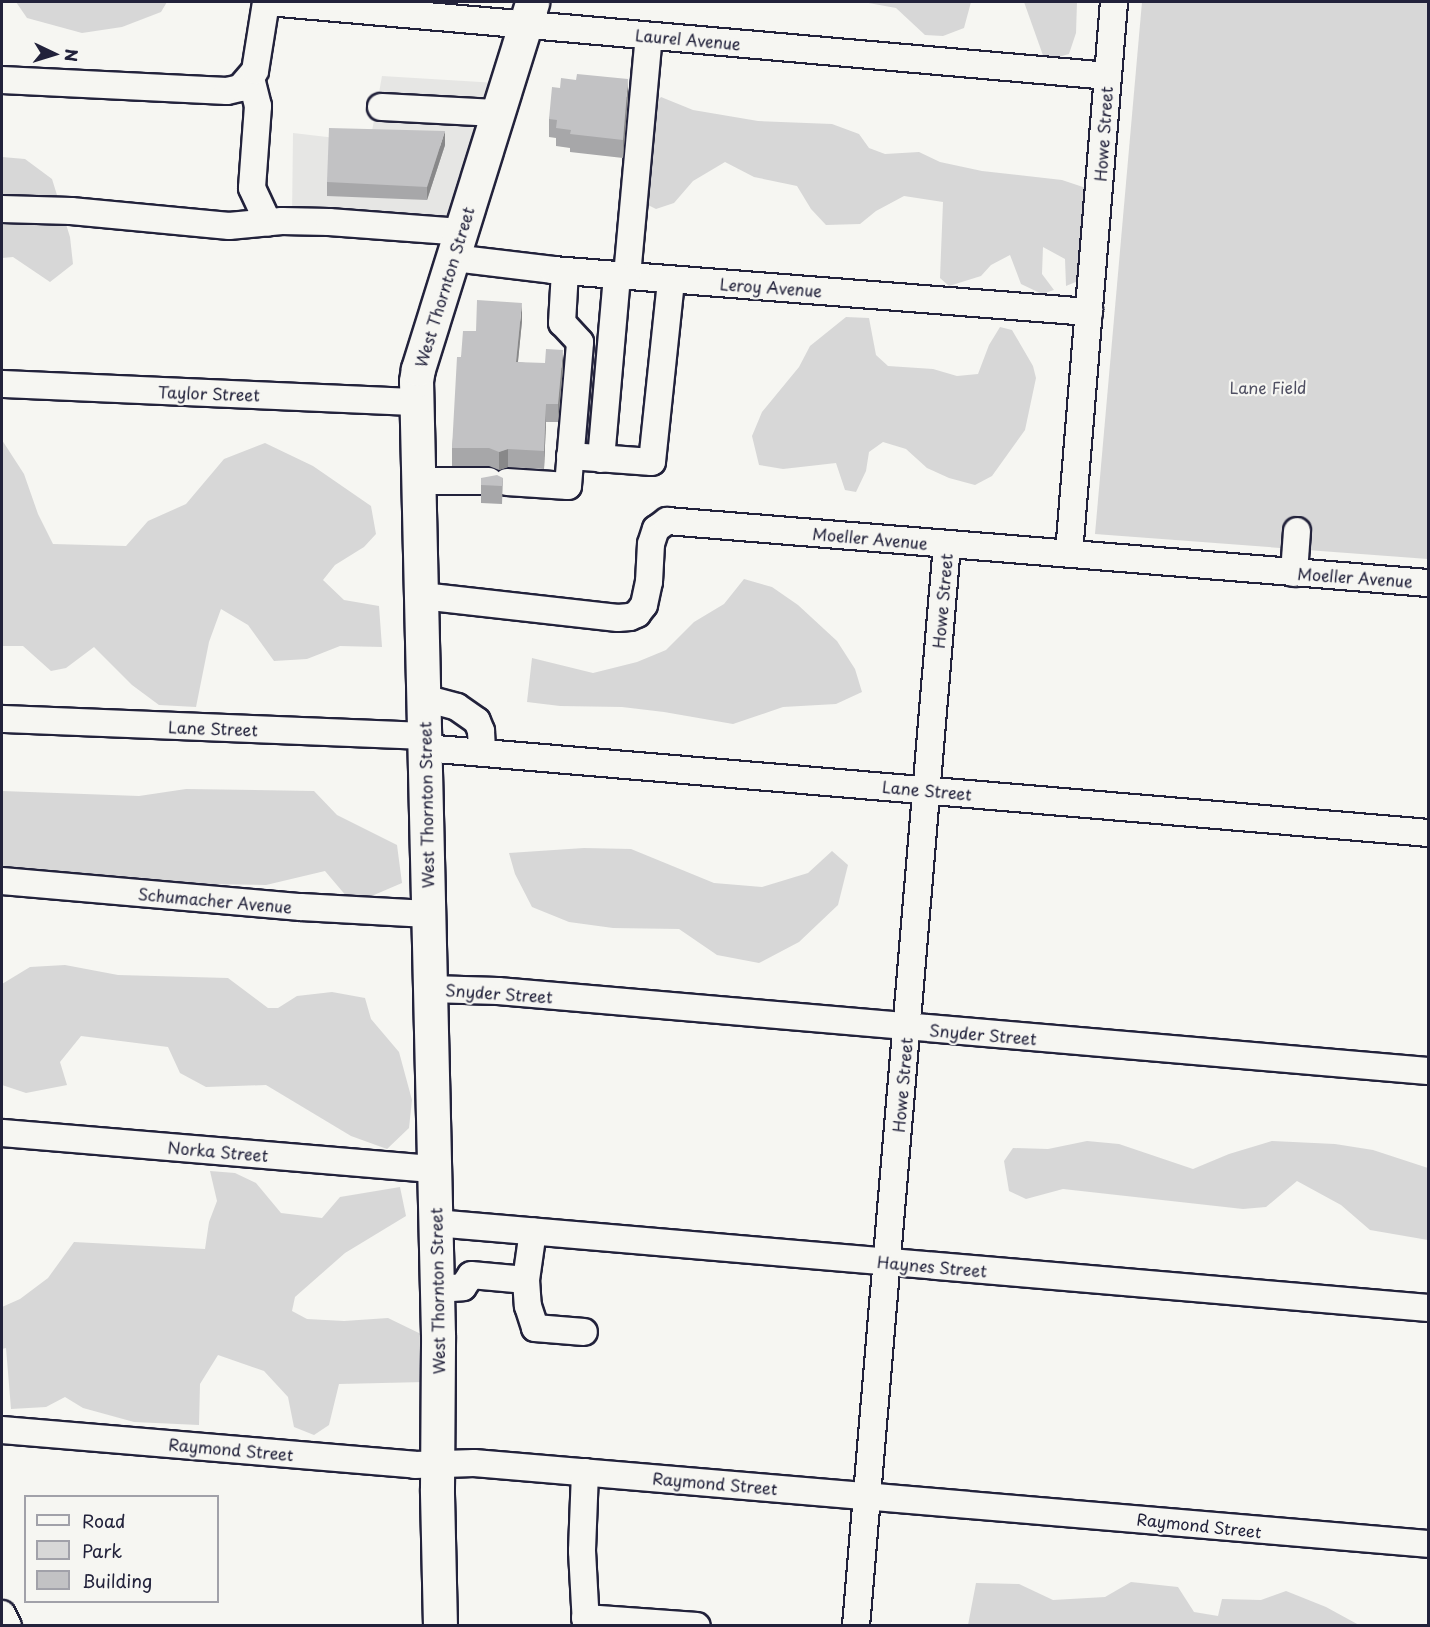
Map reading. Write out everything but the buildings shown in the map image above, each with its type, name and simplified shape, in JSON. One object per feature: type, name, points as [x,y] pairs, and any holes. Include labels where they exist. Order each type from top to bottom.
[{"type":"main road","name":"West Thornton Street","points":[[440,1626],[437,1289],[418,481],[418,369],[528,13]]},
{"type":"street","name":"Laurel Avenue","points":[[267,2],[528,13],[649,36],[1108,75]]},
{"type":"street","points":[[2,80],[227,91],[240,88],[251,78],[257,65],[267,2]]},
{"type":"street","name":"Howe Street","points":[[1069,553],[1114,2]]},
{"type":"street","points":[[601,459],[649,36]]},
{"type":"street","points":[[251,78],[258,106],[252,188],[268,223]]},
{"type":"street","points":[[381,107],[497,113]]},
{"type":"street","name":"Leroy Avenue","points":[[2,209],[71,211],[229,226],[329,222],[457,245],[565,271],[1089,312]]},
{"type":"street","points":[[418,481],[568,486],[580,342],[562,323],[565,271]]},
{"type":"street","points":[[570,456],[652,462],[671,280]]},
{"type":"street","name":"Taylor Street","points":[[2,384],[417,402]]},
{"type":"street","name":"Moeller Avenue","points":[[422,596],[618,618],[630,617],[637,614],[644,605],[649,582],[651,543],[656,528],[667,521],[1428,583]]},
{"type":"street","points":[[1294,573],[1297,531]]},
{"type":"street","name":"Howe Street","points":[[856,1626],[947,544]]},
{"type":"street","points":[[424,698],[457,707],[477,721],[481,731],[482,753]]},
{"type":"street","name":"Lane Street","points":[[2,719],[425,742],[482,753],[1428,833]]},
{"type":"street","name":"Schumacher Avenue","points":[[2,881],[301,907],[428,914]]},
{"type":"street","name":"Snyder Street","points":[[430,988],[498,991],[1428,1071]]},
{"type":"street","name":"Norka Street","points":[[2,1133],[434,1169]]},
{"type":"street","name":"Haynes Street","points":[[435,1223],[1428,1308]]},
{"type":"street","points":[[533,1231],[526,1280],[528,1306],[535,1328],[584,1332]]},
{"type":"street","points":[[437,1289],[463,1287],[471,1275],[526,1280]]},
{"type":"street","name":"Raymond Street","points":[[2,1430],[438,1465],[474,1462],[1428,1544]]},
{"type":"street","points":[[585,1472],[582,1551],[586,1622],[697,1626]]},
{"type":"street","points":[[2,1614],[8,1626]]},
{"type":"shaded area","points":[[382,76],[497,83],[457,228],[292,217],[293,133],[370,142]]},
{"type":"green space","points":[[16,2],[167,2],[161,12],[122,27],[82,33],[27,18]]},
{"type":"green space","points":[[863,2],[971,2],[964,28],[943,36],[925,35],[896,8]]},
{"type":"green space","points":[[1024,2],[1077,2],[1076,33],[1069,54],[1045,61]]},
{"type":"green space","name":"Lane Field","points":[[1142,2],[1428,2],[1428,559],[1095,534]]},
{"type":"green space","points":[[661,97],[693,110],[758,121],[832,124],[859,134],[869,148],[885,154],[919,152],[940,162],[982,171],[1062,180],[1086,188],[1078,281],[1066,286],[1065,259],[1043,247],[1042,274],[1054,290],[1042,294],[1021,284],[1010,255],[991,265],[981,276],[949,286],[940,278],[943,202],[904,196],[876,211],[860,224],[826,225],[811,209],[797,186],[754,177],[725,162],[693,181],[674,203],[656,209],[646,204],[649,110]]},
{"type":"green space","points":[[2,157],[25,159],[52,179],[70,237],[73,264],[50,282],[13,257],[2,258]]},
{"type":"green space","points":[[846,317],[869,318],[876,355],[888,366],[933,369],[957,376],[978,374],[989,345],[1000,327],[1012,330],[1033,366],[1036,378],[1025,430],[992,476],[975,485],[949,478],[927,468],[906,449],[883,442],[869,452],[866,471],[856,492],[845,490],[836,463],[783,469],[759,465],[752,436],[762,412],[799,367],[810,346]]},
{"type":"green space","points":[[2,440],[24,474],[38,514],[53,544],[126,546],[148,521],[186,504],[224,459],[265,443],[313,466],[371,506],[376,534],[364,547],[335,565],[323,580],[344,600],[379,606],[382,647],[340,646],[307,659],[274,661],[248,625],[221,609],[209,642],[196,707],[159,705],[132,685],[94,647],[66,668],[51,671],[23,646],[2,646]]},
{"type":"green space","points":[[744,579],[772,587],[798,605],[837,641],[855,669],[862,692],[836,704],[783,707],[733,724],[622,707],[560,706],[527,702],[532,658],[593,673],[637,662],[666,650],[694,622],[724,604]]},
{"type":"green space","points":[[186,789],[314,791],[337,815],[397,845],[402,883],[353,904],[325,871],[266,885],[123,883],[2,872],[2,791],[139,796]]},
{"type":"green space","points":[[584,848],[631,849],[714,883],[762,887],[808,873],[832,851],[848,865],[838,905],[799,942],[759,963],[717,955],[679,929],[613,928],[569,922],[532,907],[515,874],[509,853]]},
{"type":"green space","points":[[65,965],[118,975],[228,978],[268,1008],[278,1008],[297,996],[332,992],[365,998],[371,1019],[399,1052],[412,1100],[409,1128],[387,1149],[351,1136],[266,1085],[206,1087],[180,1073],[168,1047],[81,1036],[60,1062],[67,1085],[26,1093],[2,1085],[2,984],[30,967]]},
{"type":"green space","points":[[1087,1141],[1119,1144],[1193,1169],[1229,1154],[1272,1141],[1335,1144],[1373,1150],[1428,1168],[1428,1240],[1370,1230],[1341,1205],[1297,1181],[1266,1207],[1243,1209],[1063,1189],[1026,1199],[1009,1191],[1004,1161],[1013,1148],[1048,1149]]},
{"type":"green space","points":[[210,1171],[235,1173],[256,1183],[281,1213],[322,1218],[340,1197],[400,1187],[406,1216],[345,1253],[295,1297],[292,1311],[307,1319],[344,1321],[388,1318],[423,1335],[425,1382],[339,1384],[329,1425],[314,1435],[294,1427],[288,1397],[264,1371],[218,1355],[200,1384],[199,1425],[134,1422],[83,1408],[65,1397],[46,1407],[11,1409],[6,1348],[2,1349],[2,1307],[20,1299],[48,1278],[74,1242],[205,1249],[209,1222],[217,1201]]},
{"type":"green space","points":[[1131,1582],[1178,1587],[1194,1612],[1218,1616],[1222,1599],[1261,1600],[1286,1591],[1326,1607],[1359,1625],[968,1625],[976,1583],[1019,1584],[1053,1600],[1105,1597]]}]
